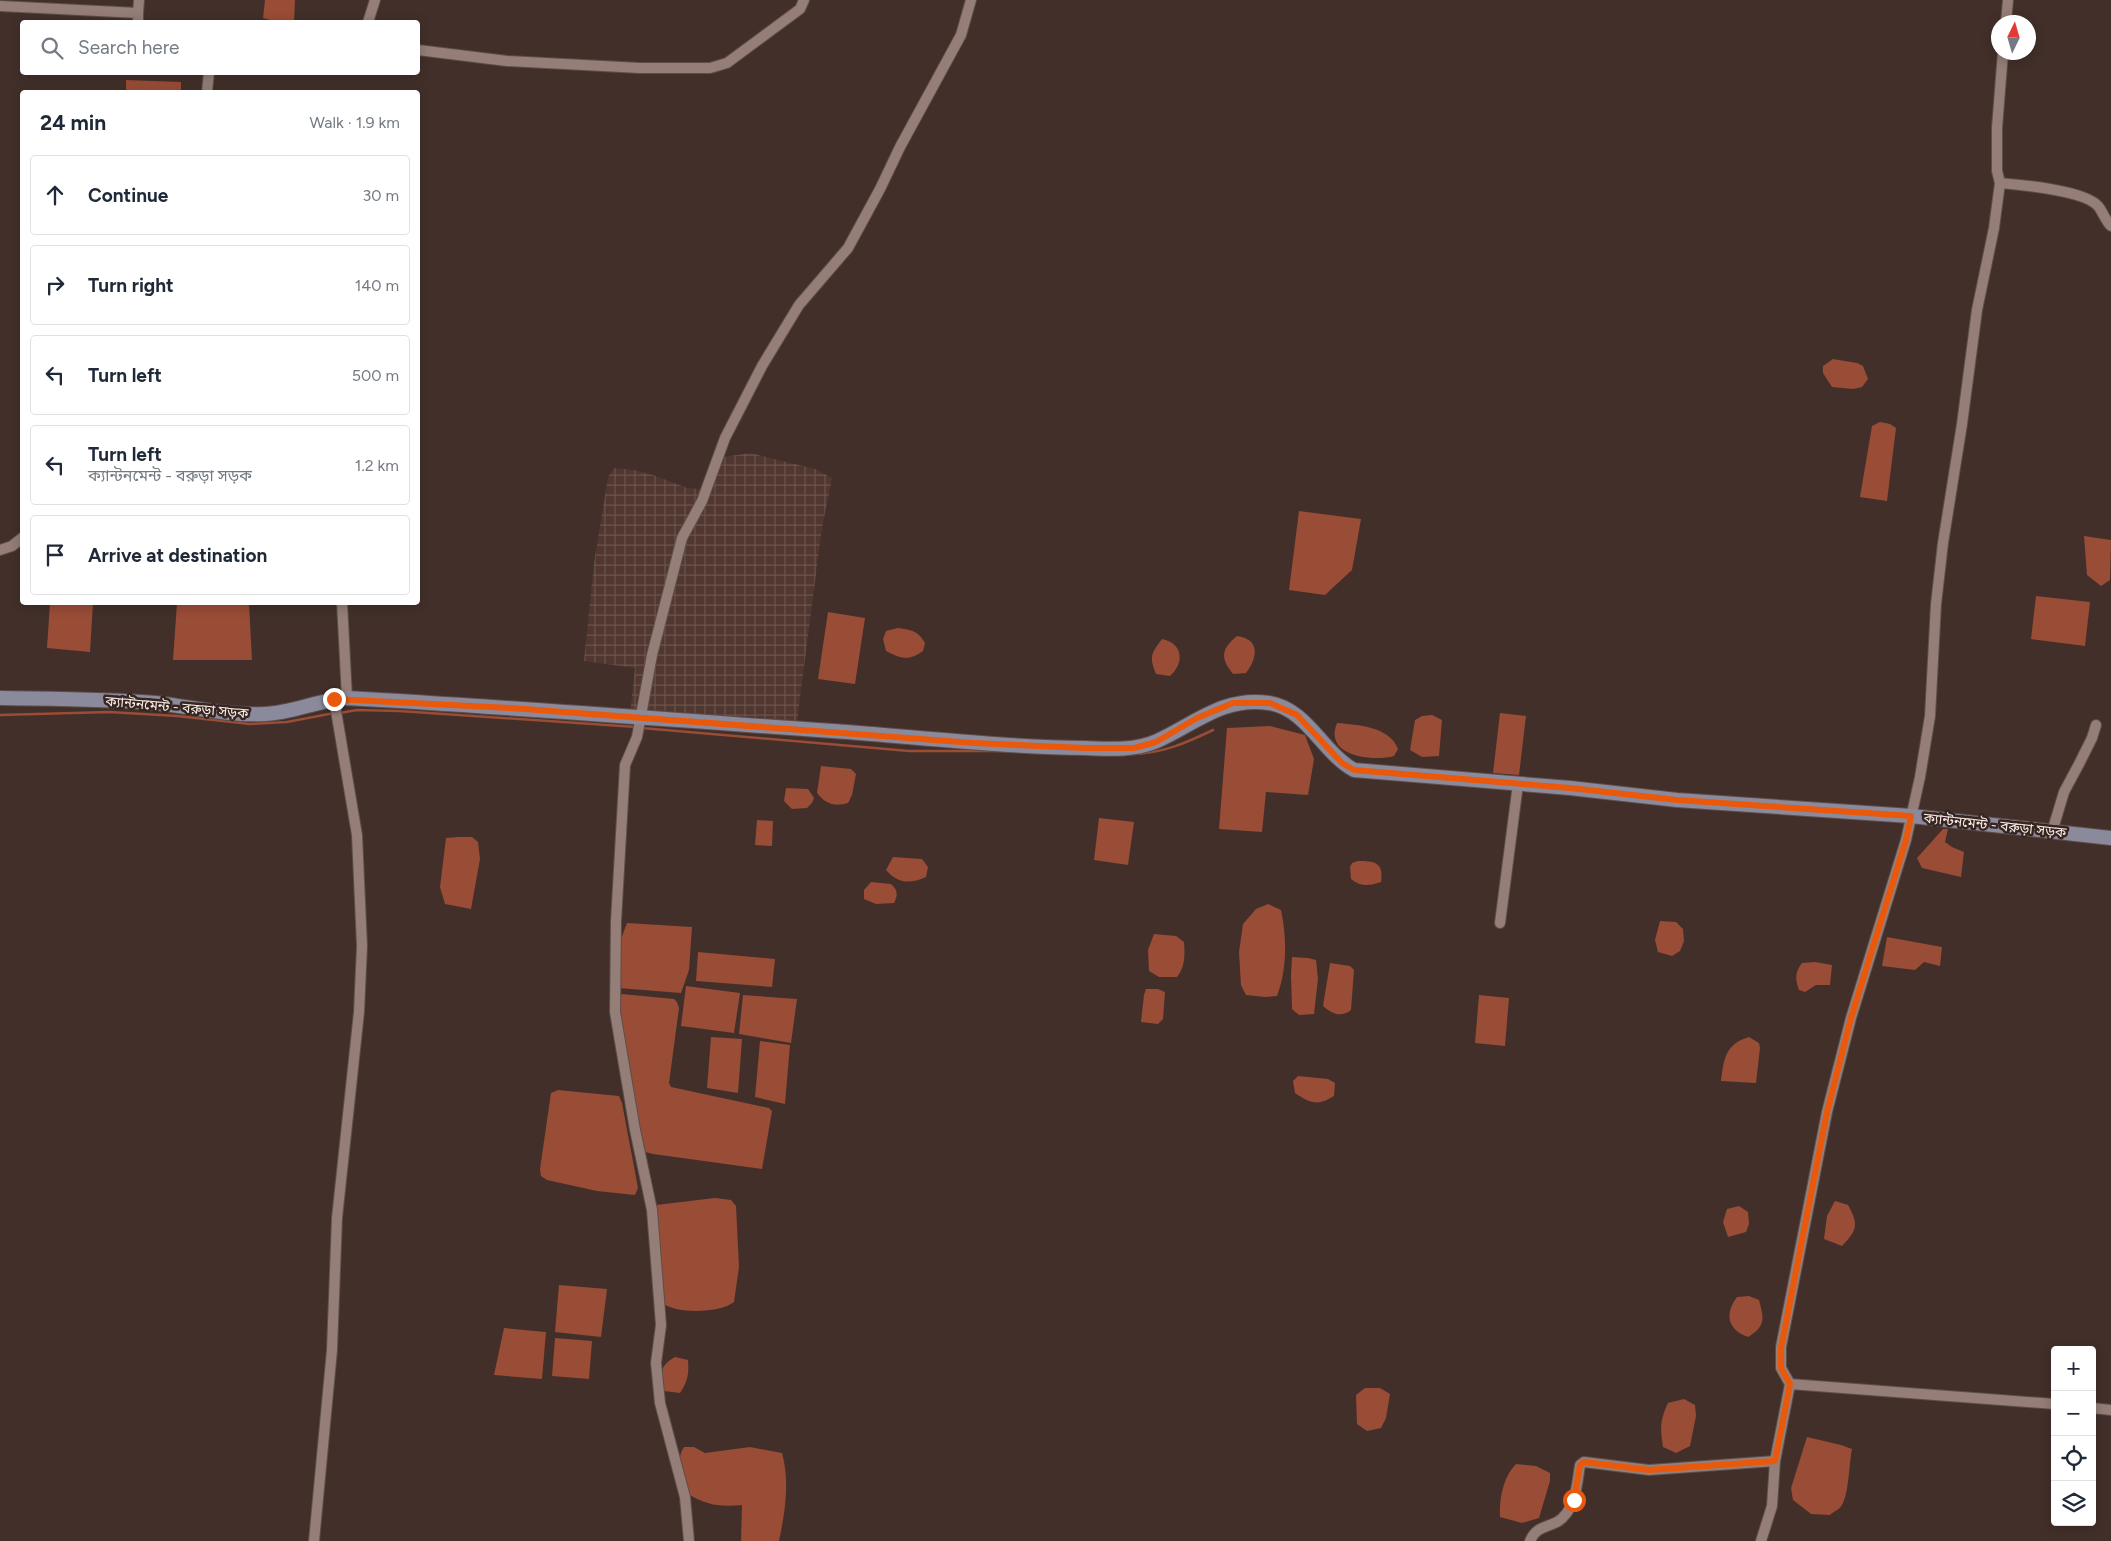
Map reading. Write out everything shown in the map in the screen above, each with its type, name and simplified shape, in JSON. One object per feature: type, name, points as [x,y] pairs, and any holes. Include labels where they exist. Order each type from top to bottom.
[{"type":"main road","name":"ক্যান্টনমেন্ট - বরুড়া সড়ক","points":[[0,698],[95,699],[158,704],[228,713],[267,714],[340,698],[849,732],[974,743],[1084,748],[1134,748],[1156,742],[1197,718],[1233,703],[1270,703],[1297,715],[1342,763],[1354,770],[1677,800],[1911,816],[2111,838]]},
{"type":"street","points":[[0,6],[138,18],[139,0]]},
{"type":"street","points":[[369,20],[375,0]]},
{"type":"street","points":[[420,50],[516,62],[640,68],[710,68],[726,63],[800,9],[804,0]]},
{"type":"street","points":[[689,1541],[685,1497],[660,1403],[656,1363],[661,1325],[652,1210],[635,1130],[615,1012],[616,921],[625,765],[637,737],[652,655],[682,538],[702,501],[725,438],[762,366],[799,305],[848,248],[960,35],[972,0]]},
{"type":"street","points":[[2007,15],[2008,0]]},
{"type":"street","points":[[1761,1541],[1772,1506],[1775,1461],[1790,1384],[1781,1368],[1781,1348],[1827,1112],[1851,1018],[1906,840],[1920,777],[1930,716],[1936,604],[1943,543],[1962,424],[1977,310],[1994,228],[2000,183],[1997,171],[1997,128],[2002,60]]},
{"type":"street","points":[[207,90],[209,75]]},
{"type":"street","points":[[2000,183],[2038,187],[2082,196],[2098,206],[2104,218],[2111,226]]},
{"type":"street","points":[[0,550],[12,546],[20,540]]},
{"type":"street","points":[[314,1541],[332,1350],[337,1218],[358,1012],[362,946],[357,835],[338,720],[342,605]]},
{"type":"street","points":[[2052,832],[2064,792],[2083,756],[2096,725]]},
{"type":"street","points":[[1500,924],[1518,784]]},
{"type":"street","points":[[1790,1384],[2051,1404]]},
{"type":"street","points":[[2096,1408],[2111,1410]]},
{"type":"street","points":[[1530,1541],[1536,1530],[1558,1521],[1566,1514],[1574,1500],[1580,1465],[1584,1462],[1649,1470],[1775,1461]]},
{"type":"shaded area","points":[[265,0],[295,0],[294,20],[270,20],[263,18]]},
{"type":"shaded area","points":[[126,80],[181,82],[181,90],[126,90]]},
{"type":"shaded area","points":[[1833,359],[1857,363],[1863,366],[1868,379],[1862,387],[1853,389],[1832,387],[1823,373],[1823,366]]},
{"type":"shaded area","points":[[1880,422],[1890,424],[1896,428],[1887,501],[1860,497],[1872,426]]},
{"type":"shaded area","points":[[750,453],[815,469],[832,478],[822,528],[797,721],[695,719],[630,713],[635,668],[584,661],[594,563],[608,477],[614,468],[634,470],[687,488],[710,490],[724,457]]},
{"type":"shaded area","points":[[1299,511],[1361,519],[1352,570],[1325,595],[1289,590]]},
{"type":"shaded area","points":[[2084,536],[2111,540],[2110,580],[2101,586],[2087,575]]},
{"type":"shaded area","points":[[2036,596],[2090,602],[2085,646],[2031,639]]},
{"type":"shaded area","points":[[50,605],[93,605],[90,652],[47,648]]},
{"type":"shaded area","points":[[177,605],[249,605],[252,660],[173,660]]},
{"type":"shaded area","points":[[828,612],[865,618],[855,684],[818,679]]},
{"type":"shaded area","points":[[898,628],[911,630],[920,636],[925,643],[923,651],[905,658],[886,651],[883,639],[886,631]]},
{"type":"shaded area","points":[[1237,636],[1250,641],[1255,650],[1253,661],[1246,673],[1233,674],[1226,663],[1224,654],[1228,645]]},
{"type":"shaded area","points":[[1162,639],[1174,645],[1180,654],[1178,665],[1170,676],[1156,674],[1152,663],[1153,652]]},
{"type":"shaded area","points":[[1500,713],[1526,716],[1519,775],[1493,773]]},
{"type":"shaded area","points":[[1432,715],[1442,720],[1439,756],[1422,757],[1410,750],[1415,720],[1422,716]]},
{"type":"shaded area","points":[[1337,723],[1363,726],[1380,731],[1394,741],[1398,749],[1394,756],[1385,758],[1363,757],[1352,754],[1343,750],[1337,743],[1335,734]]},
{"type":"shaded area","points":[[1270,726],[1305,735],[1314,759],[1308,795],[1266,792],[1262,832],[1219,829],[1227,728]]},
{"type":"shaded area","points":[[821,766],[851,769],[856,774],[852,795],[848,803],[831,804],[817,793]]},
{"type":"shaded area","points":[[786,788],[808,789],[814,798],[812,803],[807,808],[792,809],[784,801]]},
{"type":"shaded area","points":[[1099,818],[1134,822],[1128,865],[1094,860]]},
{"type":"shaded area","points":[[757,820],[773,821],[772,846],[755,845]]},
{"type":"shaded area","points":[[1943,829],[1948,829],[1945,842],[1964,852],[1961,877],[1922,868],[1917,858]]},
{"type":"shaded area","points":[[472,837],[478,842],[480,859],[471,909],[445,904],[440,887],[446,838]]},
{"type":"shaded area","points":[[893,857],[922,859],[928,867],[926,877],[909,882],[895,878],[886,870]]},
{"type":"shaded area","points":[[1369,861],[1377,864],[1381,870],[1381,882],[1365,885],[1351,879],[1350,867],[1352,863]]},
{"type":"shaded area","points":[[871,882],[891,884],[897,893],[894,903],[876,904],[864,899],[864,890]]},
{"type":"shaded area","points":[[1268,904],[1281,910],[1285,943],[1283,976],[1277,996],[1246,995],[1241,985],[1239,952],[1243,924],[1256,909]]},
{"type":"shaded area","points":[[1660,921],[1676,922],[1683,929],[1684,941],[1680,951],[1672,956],[1658,952],[1655,940]]},
{"type":"shaded area","points":[[627,923],[692,927],[689,970],[681,993],[618,988],[621,939]]},
{"type":"shaded area","points":[[1154,934],[1176,936],[1184,942],[1184,961],[1177,977],[1159,977],[1149,971],[1148,950]]},
{"type":"shaded area","points":[[1887,937],[1942,947],[1940,966],[1924,962],[1915,970],[1882,966]]},
{"type":"shaded area","points":[[698,952],[775,959],[772,987],[696,981]]},
{"type":"shaded area","points":[[1292,957],[1316,960],[1318,979],[1314,1014],[1299,1015],[1292,1009]]},
{"type":"shaded area","points":[[1815,962],[1832,965],[1830,985],[1816,985],[1805,992],[1799,990],[1796,976],[1798,969],[1802,963]]},
{"type":"shaded area","points":[[1330,963],[1350,966],[1354,970],[1351,1010],[1344,1014],[1333,1013],[1323,1006]]},
{"type":"shaded area","points":[[686,986],[740,993],[734,1033],[681,1026]]},
{"type":"shaded area","points":[[1146,989],[1158,989],[1165,992],[1163,1019],[1158,1024],[1141,1022]]},
{"type":"shaded area","points":[[622,994],[674,999],[677,1002],[679,1008],[669,1083],[671,1087],[769,1108],[772,1111],[762,1169],[653,1154],[641,1149],[620,1011],[619,998]]},
{"type":"shaded area","points":[[743,995],[797,999],[791,1043],[739,1034]]},
{"type":"shaded area","points":[[1479,995],[1509,998],[1505,1046],[1475,1043]]},
{"type":"shaded area","points":[[711,1037],[742,1039],[738,1093],[707,1088]]},
{"type":"shaded area","points":[[1749,1037],[1759,1043],[1760,1048],[1756,1083],[1721,1081],[1723,1066],[1730,1048]]},
{"type":"shaded area","points":[[760,1041],[790,1045],[785,1104],[755,1097]]},
{"type":"shaded area","points":[[1298,1076],[1328,1079],[1335,1083],[1334,1096],[1319,1102],[1306,1100],[1295,1093],[1293,1081]]},
{"type":"shaded area","points":[[558,1090],[619,1096],[622,1103],[638,1188],[635,1195],[597,1191],[547,1180],[541,1176],[540,1169],[551,1093]]},
{"type":"shaded area","points":[[715,1198],[731,1200],[736,1206],[739,1267],[734,1302],[728,1306],[699,1311],[670,1307],[664,1304],[656,1205]]},
{"type":"shaded area","points":[[1835,1201],[1848,1205],[1855,1223],[1851,1236],[1842,1246],[1824,1239],[1827,1216]]},
{"type":"shaded area","points":[[1739,1206],[1748,1212],[1749,1224],[1746,1232],[1728,1237],[1723,1222],[1727,1209]]},
{"type":"shaded area","points":[[559,1285],[607,1289],[601,1337],[555,1332]]},
{"type":"shaded area","points":[[1749,1296],[1759,1300],[1762,1322],[1758,1329],[1748,1337],[1732,1326],[1729,1315],[1730,1309],[1737,1297]]},
{"type":"shaded area","points":[[504,1328],[546,1332],[542,1379],[494,1375]]},
{"type":"shaded area","points":[[555,1338],[592,1341],[589,1379],[552,1376]]},
{"type":"shaded area","points":[[675,1357],[688,1360],[687,1377],[680,1393],[664,1391],[662,1380],[663,1367]]},
{"type":"shaded area","points":[[1365,1388],[1380,1388],[1390,1394],[1386,1418],[1381,1428],[1367,1431],[1357,1424],[1356,1395]]},
{"type":"shaded area","points":[[1684,1399],[1695,1405],[1696,1416],[1690,1446],[1676,1453],[1663,1447],[1661,1424],[1668,1403]]},
{"type":"shaded area","points":[[1807,1437],[1852,1449],[1844,1500],[1841,1506],[1830,1515],[1811,1514],[1793,1500],[1791,1488]]},
{"type":"shaded area","points":[[684,1447],[694,1447],[705,1453],[750,1447],[782,1453],[786,1486],[785,1508],[779,1541],[741,1541],[742,1505],[726,1506],[712,1504],[686,1493],[679,1463]]},
{"type":"shaded area","points":[[1516,1464],[1536,1466],[1550,1473],[1550,1481],[1539,1518],[1522,1523],[1500,1517],[1500,1503],[1505,1482]]},
{"type":"waterway","points":[[340,713],[357,710],[399,711],[636,727]]},
{"type":"waterway","points":[[0,715],[109,712],[177,716],[250,724],[287,722],[334,713]]},
{"type":"waterway","points":[[642,728],[909,751],[1005,751]]},
{"type":"waterway","points":[[1131,754],[1142,754],[1173,747],[1213,730]]},
{"type":"route","points":[[334,699],[347,698],[511,708],[974,743],[1084,748],[1134,748],[1156,742],[1197,718],[1233,703],[1270,703],[1297,715],[1342,763],[1354,770],[1570,788],[1677,800],[1911,816],[1906,840],[1851,1018],[1827,1112],[1781,1348],[1781,1368],[1790,1384],[1775,1461],[1649,1470],[1587,1461],[1580,1465],[1574,1500]]}]
